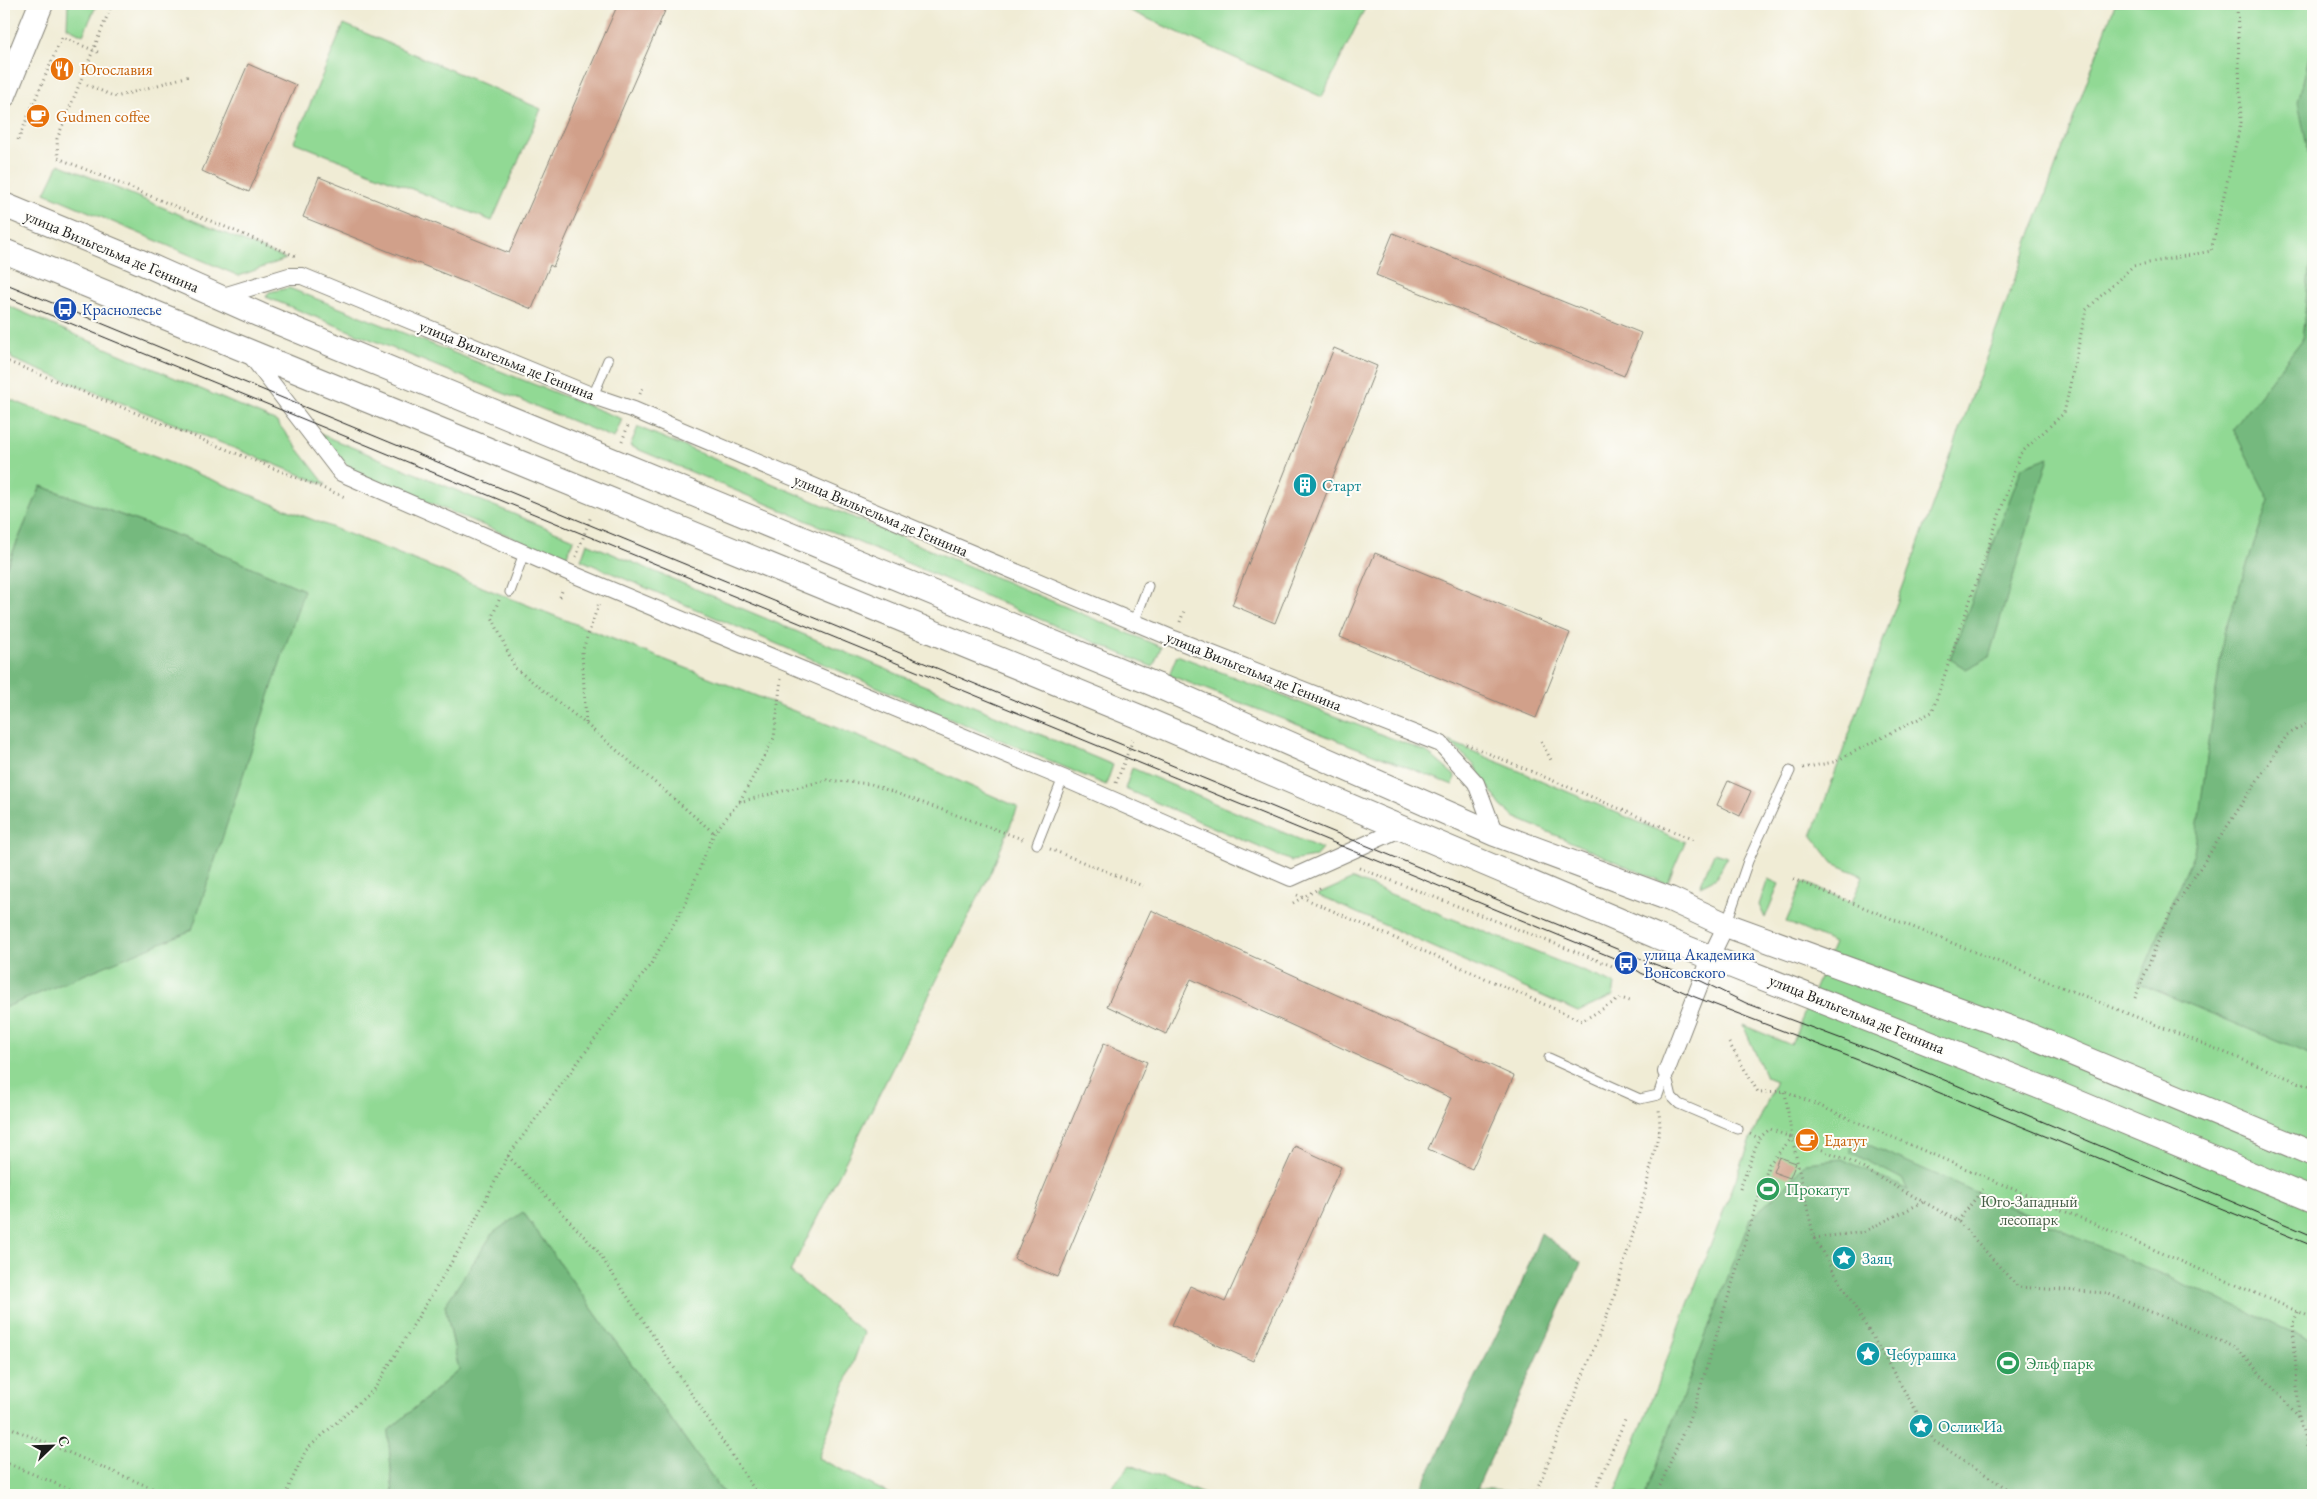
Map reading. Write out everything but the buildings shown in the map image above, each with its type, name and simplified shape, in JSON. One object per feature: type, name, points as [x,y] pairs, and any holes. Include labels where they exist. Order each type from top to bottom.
[{"type":"main road","points":[[4,95],[41,4]]},
{"type":"main road","name":"улица Вильгельма де Геннина","points":[[4,205],[220,297],[1146,681],[1495,834],[1670,899],[1726,925],[2021,1032],[2313,1154]]},
{"type":"main road","name":"улица Вильгельма де Геннина","points":[[4,251],[1142,718],[1400,829],[1711,956],[2141,1127],[2313,1200]]},
{"type":"street","name":"улица Вильгельма де Геннина","points":[[220,297],[289,276],[302,276],[593,396],[634,410],[1134,623],[1441,744],[1476,783],[1495,834]]},
{"type":"street","points":[[246,350],[341,473],[524,553],[1063,778],[1291,878],[1400,829]]},
{"type":"street","points":[[1666,1072],[1711,956],[1726,925]]},
{"type":"lane","points":[[593,396],[608,360]]},
{"type":"lane","points":[[510,592],[524,553]]},
{"type":"lane","points":[[1134,623],[1148,586]]},
{"type":"lane","points":[[1726,925],[1748,861],[1790,771]]},
{"type":"lane","points":[[1037,844],[1063,778]]},
{"type":"lane","points":[[1549,1058],[1640,1099],[1658,1095],[1666,1072]]},
{"type":"lane","points":[[1666,1072],[1672,1097],[1679,1104],[1738,1129]]},
{"type":"path","points":[[58,158],[57,139],[112,4]]},
{"type":"path","points":[[1790,771],[1834,762],[1932,712],[2020,454],[2064,413],[2086,310],[2133,266],[2211,251],[2241,122],[2237,4]]},
{"type":"path","points":[[18,140],[62,37],[100,53]]},
{"type":"path","points":[[87,85],[116,97],[189,76]]},
{"type":"path","points":[[586,724],[582,652],[601,598]]},
{"type":"path","points":[[492,617],[515,668],[586,724],[714,833]]},
{"type":"path","points":[[285,1495],[306,1450],[375,1388],[465,1240],[508,1156],[651,964],[686,902],[714,833],[739,802],[774,738],[782,675]]},
{"type":"path","points":[[2135,998],[2168,917],[2287,734],[2313,720]]},
{"type":"path","points":[[1541,741],[1552,762]]},
{"type":"path","points":[[739,802],[826,780],[871,784],[1037,844],[1143,886]]},
{"type":"path","points":[[1354,867],[1633,974]]},
{"type":"path","points":[[1793,879],[2313,1088]]},
{"type":"path","points":[[1293,903],[1325,884]]},
{"type":"path","points":[[1729,1042],[1758,1092],[1785,1092],[2313,1318]]},
{"type":"path","points":[[1785,1092],[1792,1138],[1814,1238],[1934,1441],[2017,1495]]},
{"type":"path","points":[[1535,1495],[1613,1300],[1644,1196],[1658,1138],[1660,1128],[1658,1095]]},
{"type":"path","points":[[1738,1129],[1759,1138]]},
{"type":"path","points":[[1740,1189],[1759,1138],[1770,1129],[1848,1160],[1958,1221],[2018,1288],[2106,1293],[2237,1348],[2299,1417]]},
{"type":"path","points":[[1656,1495],[1695,1405],[1768,1164],[1792,1138]]},
{"type":"path","points":[[508,1156],[596,1249],[758,1495]]},
{"type":"path","points":[[1958,1221],[1983,1189]]},
{"type":"path","points":[[1814,1238],[1863,1232],[1923,1202]]},
{"type":"path","points":[[2298,1312],[2293,1323],[2299,1417],[2313,1468]]},
{"type":"path","points":[[1593,1495],[1625,1420]]},
{"type":"path","points":[[4,1425],[168,1495]]},
{"type":"path","points":[[4,1462],[83,1495]]},
{"type":"green space","points":[[68,4],[97,4],[83,35],[67,27]]},
{"type":"green space","points":[[1115,4],[1367,4],[1322,97]]},
{"type":"green space","name":"Юго-Западный лесопарк","points":[[2115,4],[2313,4],[2313,1495],[1615,1495],[1752,1137],[1776,1081],[1766,1077],[1743,1025],[1791,1045],[1834,943],[1786,922],[1803,882],[1852,902],[1863,876],[1833,863],[1812,836]]},
{"type":"green space","points":[[344,24],[541,109],[492,221],[294,142]]},
{"type":"green space","points":[[2313,40],[2313,176],[2298,102]]},
{"type":"green space","points":[[59,164],[286,259],[239,276],[45,193]]},
{"type":"green space","points":[[2313,232],[2313,1056],[2138,983],[2194,853],[2224,632],[2269,500],[2233,429],[2302,340]]},
{"type":"green space","points":[[289,288],[622,419],[614,438],[266,297],[269,292]]},
{"type":"green space","points":[[4,304],[277,422],[326,485],[12,359],[4,337]]},
{"type":"green space","points":[[4,397],[862,738],[1018,807],[991,872],[790,1272],[864,1333],[818,1458],[892,1495],[725,1495],[523,1212],[445,1305],[459,1370],[388,1431],[393,1495],[4,1495],[4,1008],[31,995],[304,590],[187,539],[41,486],[4,573]]},
{"type":"green space","points":[[638,427],[1161,647],[1153,667],[630,446]]},
{"type":"green space","points":[[320,434],[574,539],[565,559],[352,471]]},
{"type":"green space","points":[[2049,457],[1989,657],[1966,669],[1950,659],[2022,467]]},
{"type":"green space","points":[[41,486],[187,539],[304,590],[192,930],[4,1008],[4,573]]},
{"type":"green space","points":[[587,543],[1113,765],[1106,785],[581,560]]},
{"type":"green space","points":[[1177,655],[1427,752],[1455,776],[1453,785],[1169,675]]},
{"type":"green space","points":[[1449,741],[1685,842],[1667,884],[1514,817],[1501,806],[1473,764]]},
{"type":"green space","points":[[1132,768],[1322,849],[1315,857],[1291,861],[1125,789]]},
{"type":"green space","points":[[1714,853],[1727,857],[1716,878],[1700,886]]},
{"type":"green space","points":[[1353,879],[1615,984],[1613,996],[1578,1012],[1317,895]]},
{"type":"green space","points":[[1768,879],[1779,884],[1765,918],[1759,905]]},
{"type":"green space","points":[[1851,1137],[2313,1341],[2313,1495],[1645,1495],[1750,1219],[1790,1182],[1805,1163],[1842,1159],[1908,1190],[1902,1179],[1850,1152]]},
{"type":"green space","points":[[523,1212],[725,1495],[393,1495],[388,1431],[459,1370],[445,1305],[493,1233]]},
{"type":"green space","points":[[1541,1233],[1581,1263],[1474,1495],[1418,1495],[1520,1287]]},
{"type":"green space","points":[[1130,1465],[1206,1495],[1105,1495]]},
{"type":"green space","points":[[1477,1488],[1574,1495],[1474,1495]]},
{"type":"tram line","points":[[4,283],[1646,961],[1701,981],[1746,1003],[1890,1057],[2313,1236]]},
{"type":"tram line","points":[[4,296],[1626,963],[1641,973],[1695,997],[1884,1070],[2313,1246]]},
{"type":"place","name":"Югославия","points":[[62,69]]},
{"type":"place","name":"Gudmen coffee","points":[[38,116]]},
{"type":"place","name":"Краснолесье","points":[[65,309]]},
{"type":"place","name":"Старт","points":[[1305,485]]},
{"type":"place","name":"улица Академика Вонсовского","points":[[1626,963]]},
{"type":"place","name":"Едатут","points":[[1807,1140]]},
{"type":"place","name":"Прокатут","points":[[1768,1189]]},
{"type":"place","name":"Заяц","points":[[1844,1258]]},
{"type":"place","name":"Чебурашка","points":[[1868,1354]]},
{"type":"place","name":"Эльф парк","points":[[2008,1363]]},
{"type":"place","name":"Ослик Иа","points":[[1921,1426]]}]
